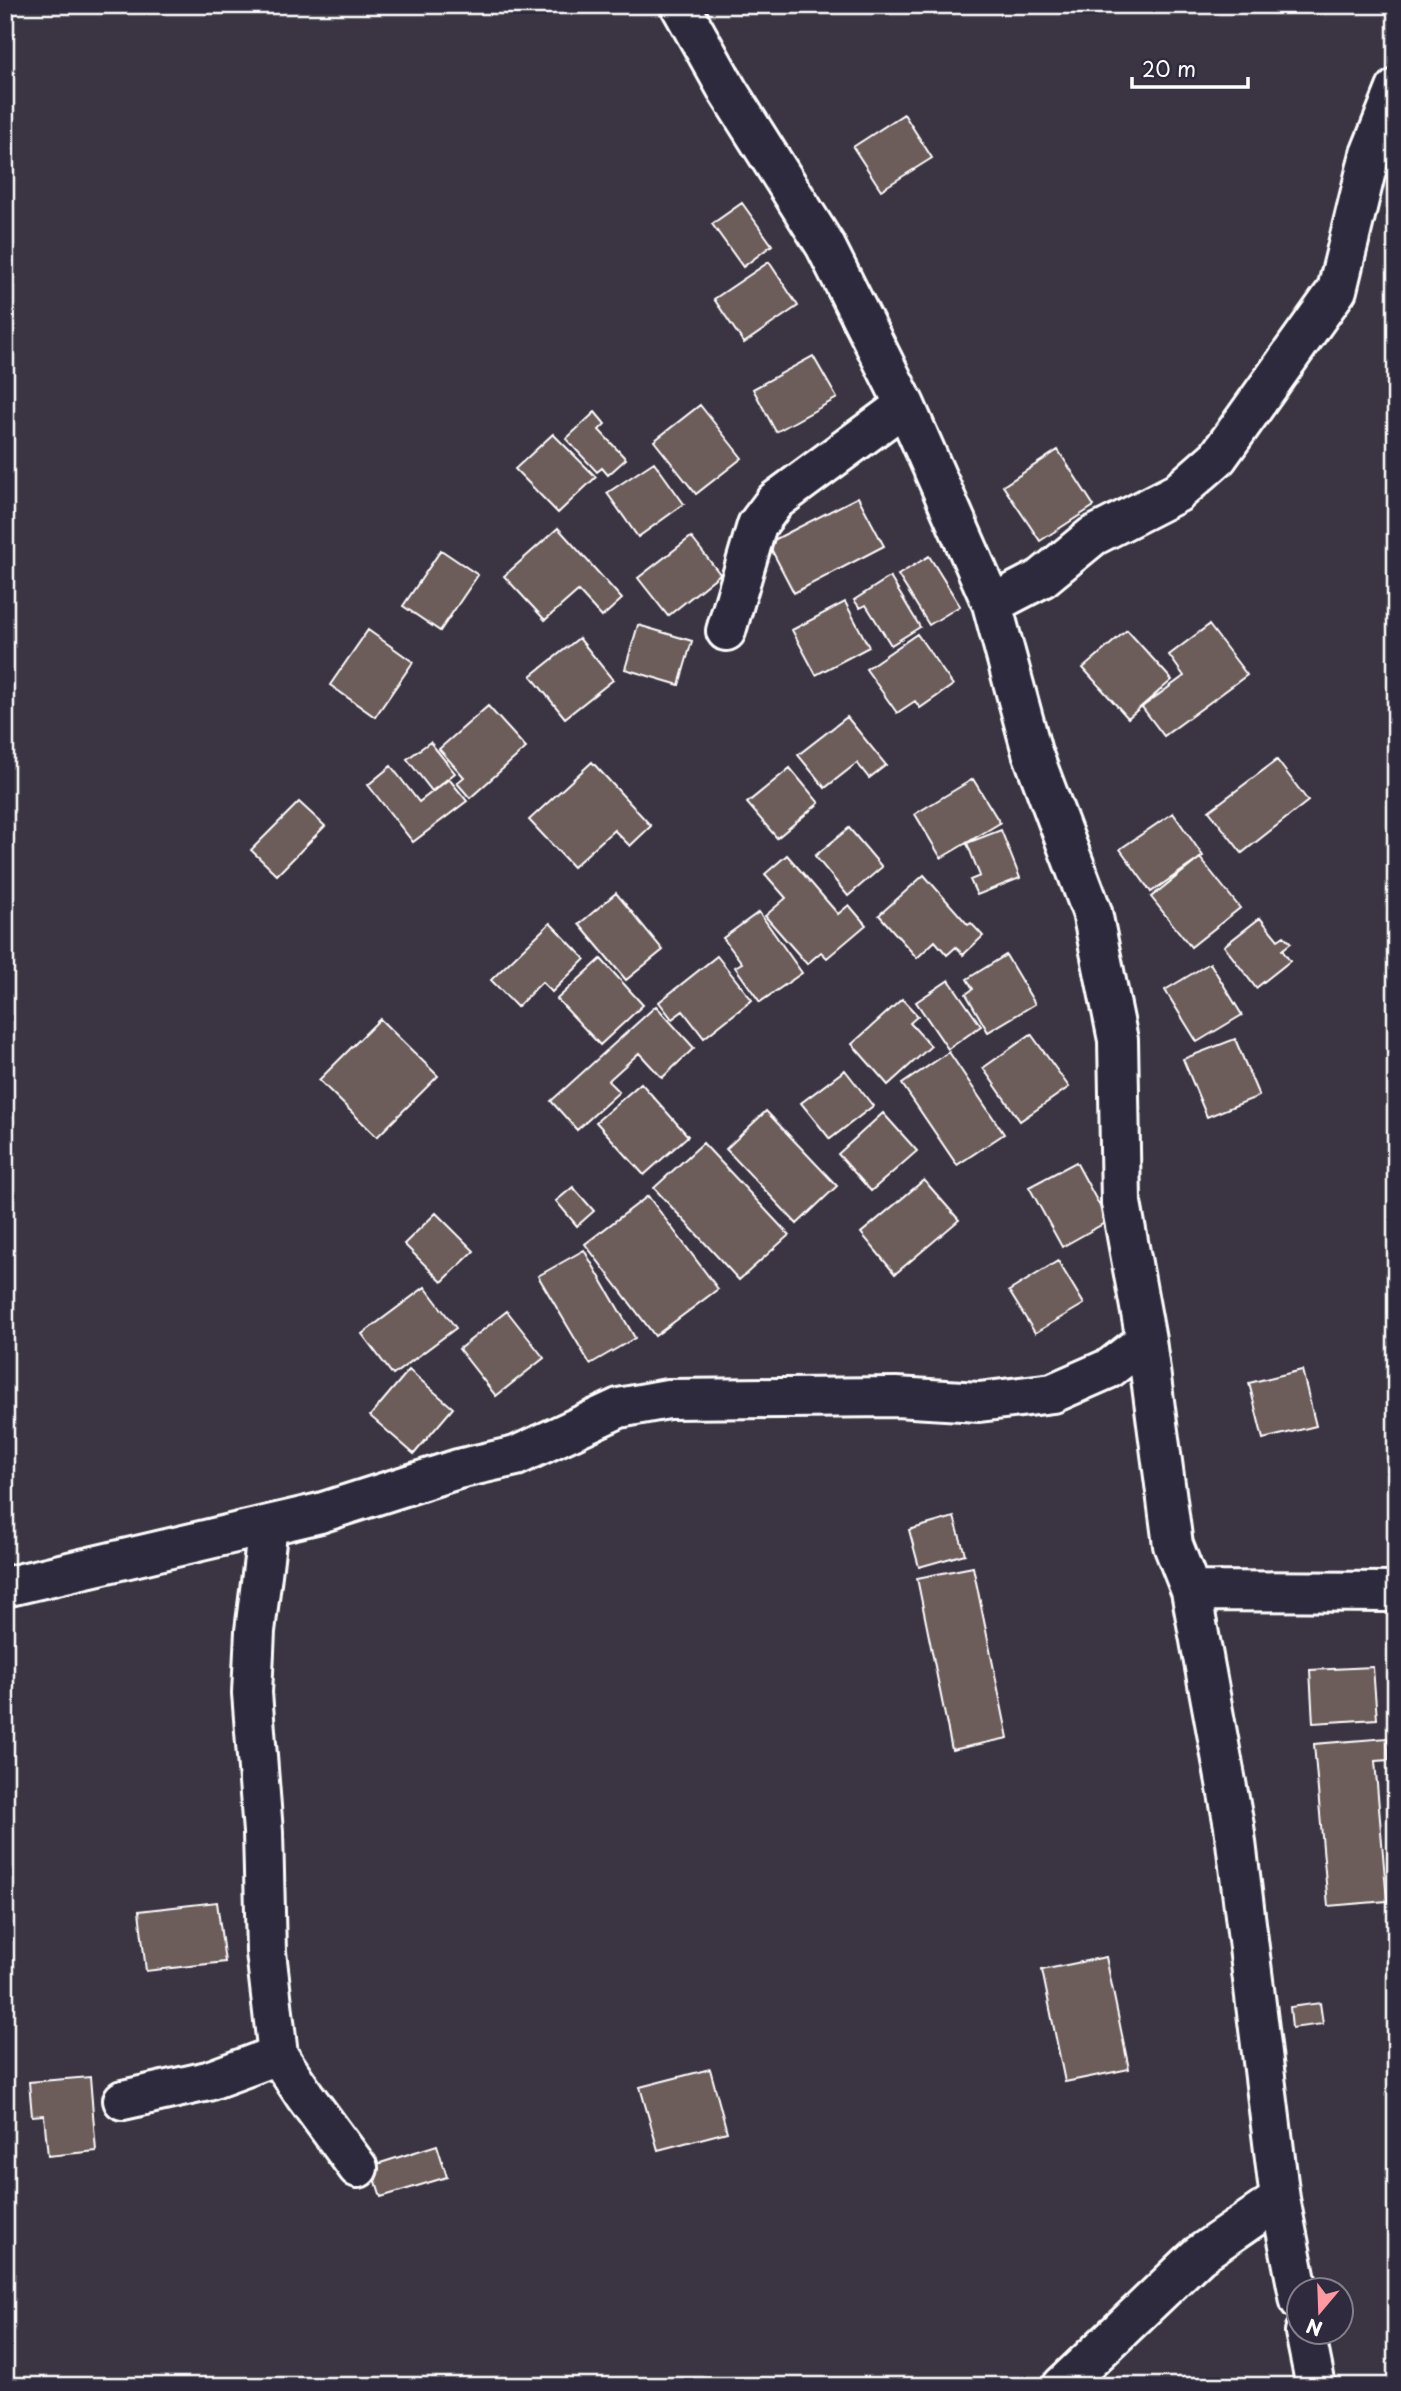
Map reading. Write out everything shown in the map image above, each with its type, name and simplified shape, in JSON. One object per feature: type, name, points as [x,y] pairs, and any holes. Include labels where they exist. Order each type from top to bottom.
[{"type":"street","points":[[680,5],[728,91],[825,245],[905,405],[992,604],[1032,752],[1092,912],[1118,1040],[1121,1203],[1146,1340],[1173,1545],[1191,1591],[1234,1826],[1280,2199],[1295,2276]]},
{"type":"street","points":[[992,604],[1042,578],[1093,536],[1177,493],[1218,457],[1337,290],[1370,154],[1396,89]]},
{"type":"street","points":[[726,631],[757,525],[775,501],[905,405]]},
{"type":"street","points":[[5,1587],[320,1513],[458,1469],[516,1456],[620,1408],[668,1399],[896,1397],[979,1402],[1053,1393],[1110,1368],[1146,1340]]},
{"type":"street","points":[[268,1526],[255,1631],[252,1693],[263,1832],[266,1952],[278,2055],[358,2168]]},
{"type":"street","points":[[1191,1591],[1396,1592]]},
{"type":"street","points":[[123,2100],[208,2081],[278,2055]]},
{"type":"street","points":[[1062,2386],[1199,2255],[1280,2199]]},
{"type":"street","points":[[1308,2346],[1316,2386]]},
{"type":"building","points":[[904,114],[932,158],[881,190],[853,147]]},
{"type":"building","points":[[742,203],[772,245],[743,267],[712,224]]},
{"type":"building","points":[[769,262],[798,306],[744,343],[714,299]]},
{"type":"building","points":[[813,356],[837,398],[776,432],[753,389]]},
{"type":"building","points":[[700,405],[742,458],[696,494],[654,441]]},
{"type":"building","points":[[595,412],[605,424],[599,430],[626,459],[608,475],[602,468],[597,472],[566,439]]},
{"type":"building","points":[[553,434],[596,477],[558,513],[515,469]]},
{"type":"building","points":[[1058,450],[1094,506],[1040,541],[1003,486]]},
{"type":"building","points":[[654,462],[684,504],[638,537],[607,493]]},
{"type":"building","points":[[858,497],[884,546],[794,593],[768,543]]},
{"type":"building","points":[[558,528],[622,599],[602,617],[578,591],[545,620],[504,576]]},
{"type":"building","points":[[691,537],[720,574],[668,616],[638,578]]},
{"type":"building","points":[[441,550],[478,575],[440,631],[403,606]]},
{"type":"building","points":[[929,556],[960,606],[929,625],[898,575]]},
{"type":"building","points":[[890,577],[920,627],[891,645],[866,605],[860,608],[854,600]]},
{"type":"building","points":[[845,602],[869,647],[816,675],[792,630]]},
{"type":"building","points":[[638,625],[692,641],[679,685],[625,669]]},
{"type":"building","points":[[1209,625],[1247,675],[1164,736],[1142,707],[1184,676],[1169,655]]},
{"type":"building","points":[[368,630],[413,662],[375,717],[330,685]]},
{"type":"building","points":[[1127,630],[1172,680],[1128,718],[1083,668]]},
{"type":"building","points":[[917,634],[953,685],[920,708],[915,701],[897,713],[866,669]]},
{"type":"building","points":[[579,638],[613,680],[565,718],[531,676]]},
{"type":"building","points":[[488,706],[526,748],[470,798],[457,783],[464,777],[439,749]]},
{"type":"building","points":[[847,717],[886,765],[869,778],[857,763],[825,788],[798,755]]},
{"type":"building","points":[[430,742],[455,773],[432,791],[407,759]]},
{"type":"building","points":[[1277,760],[1308,801],[1242,853],[1209,811]]},
{"type":"building","points":[[592,762],[651,826],[630,846],[614,830],[573,867],[529,820]]},
{"type":"building","points":[[391,766],[419,802],[449,779],[467,801],[413,842],[368,785]]},
{"type":"building","points":[[790,768],[819,803],[777,838],[747,803]]},
{"type":"building","points":[[973,779],[1000,823],[941,858],[915,814]]},
{"type":"building","points":[[299,802],[325,826],[277,875],[251,850]]},
{"type":"building","points":[[1173,813],[1203,856],[1151,892],[1120,849]]},
{"type":"building","points":[[849,828],[882,867],[848,896],[815,856]]},
{"type":"building","points":[[1001,830],[1020,878],[977,895],[970,880],[980,876],[967,843]]},
{"type":"building","points":[[787,855],[838,914],[849,905],[866,925],[827,958],[821,952],[807,964],[765,916],[786,898],[765,874]]},
{"type":"building","points":[[1200,858],[1240,908],[1191,947],[1151,897]]},
{"type":"building","points":[[924,875],[968,925],[971,923],[983,936],[963,955],[956,947],[947,955],[935,941],[917,958],[879,915]]},
{"type":"building","points":[[616,893],[663,950],[626,980],[579,924]]},
{"type":"building","points":[[759,912],[802,973],[760,1002],[735,967],[742,963],[723,938]]},
{"type":"building","points":[[1260,918],[1278,940],[1284,936],[1291,943],[1282,950],[1290,961],[1256,988],[1224,946]]},
{"type":"building","points":[[550,923],[585,959],[552,992],[542,982],[517,1007],[491,980]]},
{"type":"building","points":[[1006,955],[1035,1004],[988,1032],[966,994],[973,989],[967,979]]},
{"type":"building","points":[[717,956],[752,1000],[704,1038],[683,1011],[672,1019],[659,1002]]},
{"type":"building","points":[[601,959],[643,1005],[600,1045],[557,999]]},
{"type":"building","points":[[1210,963],[1242,1015],[1197,1042],[1165,990]]},
{"type":"building","points":[[949,980],[981,1026],[948,1049],[916,1002]]},
{"type":"building","points":[[902,999],[918,1016],[910,1023],[931,1046],[888,1085],[852,1044]]},
{"type":"building","points":[[656,1006],[694,1048],[662,1078],[639,1053],[608,1081],[619,1092],[577,1130],[551,1101]]},
{"type":"building","points":[[380,1019],[438,1076],[377,1137],[319,1080]]},
{"type":"building","points":[[1031,1034],[1069,1087],[1020,1121],[983,1068]]},
{"type":"building","points":[[1235,1039],[1259,1096],[1207,1117],[1183,1059]]},
{"type":"building","points":[[949,1052],[1004,1134],[957,1165],[902,1084]]},
{"type":"building","points":[[845,1070],[873,1106],[830,1139],[801,1103]]},
{"type":"building","points":[[641,1083],[688,1136],[644,1175],[596,1122]]},
{"type":"building","points":[[766,1111],[837,1186],[797,1224],[726,1149]]},
{"type":"building","points":[[883,1113],[917,1151],[871,1191],[838,1154]]},
{"type":"building","points":[[703,1143],[789,1235],[739,1280],[654,1188]]},
{"type":"building","points":[[1076,1162],[1108,1221],[1062,1247],[1029,1187]]},
{"type":"building","points":[[924,1180],[959,1220],[895,1274],[861,1233]]},
{"type":"building","points":[[573,1187],[594,1211],[577,1226],[556,1201]]},
{"type":"building","points":[[648,1196],[718,1289],[655,1336],[585,1244]]},
{"type":"building","points":[[436,1213],[474,1251],[442,1282],[404,1244]]},
{"type":"building","points":[[584,1250],[635,1338],[590,1364],[538,1276]]},
{"type":"building","points":[[1058,1261],[1084,1304],[1035,1333],[1009,1291]]},
{"type":"building","points":[[425,1287],[456,1328],[393,1375],[362,1334]]},
{"type":"building","points":[[507,1311],[544,1358],[496,1396],[459,1349]]},
{"type":"building","points":[[409,1370],[453,1408],[414,1454],[370,1416]]},
{"type":"building","points":[[1302,1370],[1316,1426],[1263,1439],[1249,1383]]},
{"type":"building","points":[[954,1517],[965,1554],[919,1567],[909,1530]]},
{"type":"building","points":[[973,1567],[1008,1738],[952,1750],[917,1578]]},
{"type":"building","points":[[1373,1667],[1377,1719],[1313,1723],[1310,1670]]},
{"type":"building","points":[[1387,1738],[1389,1760],[1375,1761],[1387,1901],[1328,1906],[1314,1744]]},
{"type":"building","points":[[217,1902],[225,1962],[146,1971],[139,1911]]},
{"type":"building","points":[[1106,1957],[1129,2069],[1065,2082],[1042,1970]]},
{"type":"building","points":[[1320,2003],[1323,2024],[1292,2028],[1290,2007]]},
{"type":"building","points":[[710,2069],[727,2132],[658,2150],[640,2087]]},
{"type":"building","points":[[90,2077],[96,2151],[48,2156],[44,2115],[32,2116],[29,2082]]},
{"type":"building","points":[[437,2145],[447,2177],[381,2197],[371,2166]]}]
